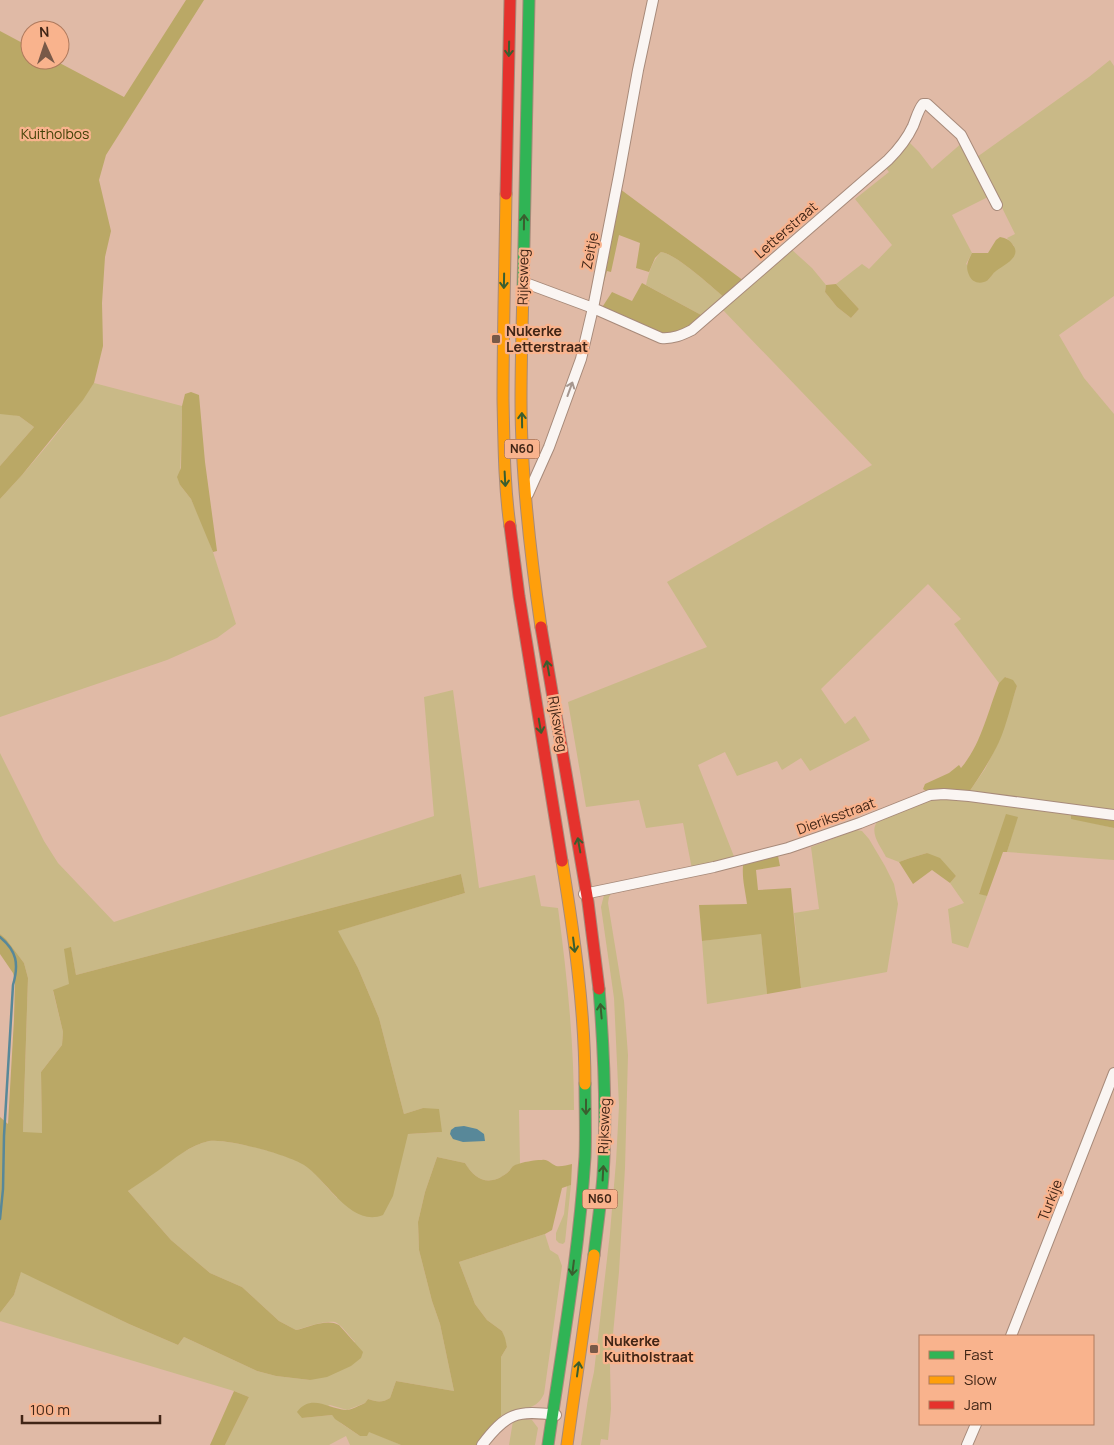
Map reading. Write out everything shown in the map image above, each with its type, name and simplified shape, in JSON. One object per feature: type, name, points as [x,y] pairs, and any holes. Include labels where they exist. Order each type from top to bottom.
[{"type":"highway","name":"Rijksweg","points":[[510,0],[503,363],[506,496],[524,635],[568,896],[584,1029],[586,1111],[585,1155],[580,1213],[548,1445]]},
{"type":"highway","name":"Rijksweg","points":[[529,0],[521,400],[522,455],[529,538],[543,637],[587,893],[598,980],[605,1069],[605,1134],[598,1224],[567,1445]]},
{"type":"street","name":"Zeitje","points":[[526,499],[549,447],[581,359],[593,308],[653,0]]},
{"type":"street","name":"Letterstraat","points":[[523,282],[593,308],[661,338],[678,337],[692,330],[888,160],[897,151],[912,129],[923,104],[927,104],[961,135],[996,205]]},
{"type":"street","name":"Dieriksstraat","points":[[568,896],[714,867],[788,848],[860,823],[930,795],[969,796],[1114,815]]},
{"type":"street","name":"Turkije","points":[[1011,1335],[1114,1073]]},
{"type":"street","points":[[482,1445],[500,1423],[518,1414],[529,1413],[571,1417]]},
{"type":"street","points":[[968,1445],[976,1425]]},
{"type":"shaded area","points":[[1110,60],[1114,66],[1114,296],[1059,335],[1084,378],[1114,414],[1114,811],[969,792],[985,769],[999,741],[1017,686],[1006,677],[999,683],[954,624],[961,619],[928,584],[821,689],[845,724],[855,716],[870,740],[810,771],[801,758],[782,770],[777,761],[737,776],[725,752],[698,765],[735,859],[692,869],[683,823],[646,828],[639,800],[586,807],[568,702],[707,647],[667,582],[872,465],[722,309],[791,249],[812,268],[826,285],[825,292],[837,307],[851,318],[859,309],[836,284],[862,264],[869,269],[892,245],[855,199],[889,172],[885,167],[908,141],[932,169],[963,142],[990,196],[952,215],[972,253],[966,264],[988,280],[1014,246],[1007,238],[1015,234],[977,157]]},
{"type":"shaded area","points":[[661,252],[684,264],[725,298],[703,316],[646,285],[651,267]]},
{"type":"shaded area","points":[[94,383],[182,406],[180,485],[191,499],[204,528],[236,624],[217,638],[167,660],[0,717],[0,499],[49,443]]},
{"type":"shaded area","points":[[0,414],[19,416],[34,427],[0,466]]},
{"type":"shaded area","points":[[453,690],[479,888],[535,875],[541,906],[558,908],[573,1059],[574,1110],[519,1110],[520,1164],[514,1166],[502,1177],[484,1180],[474,1174],[465,1163],[437,1157],[425,1192],[418,1222],[419,1250],[440,1324],[454,1391],[396,1381],[390,1398],[384,1401],[368,1399],[365,1403],[347,1410],[330,1405],[302,1418],[332,1415],[360,1436],[369,1431],[401,1445],[350,1445],[346,1436],[329,1445],[225,1445],[249,1397],[0,1321],[0,1313],[14,1295],[21,1271],[129,1324],[178,1345],[184,1337],[257,1371],[276,1376],[310,1380],[355,1342],[335,1322],[321,1323],[296,1330],[279,1321],[242,1287],[210,1273],[171,1240],[128,1191],[189,1149],[209,1141],[218,1141],[258,1148],[297,1161],[314,1173],[337,1198],[408,1134],[442,1132],[423,1108],[404,1114],[379,1018],[358,968],[337,931],[465,893],[461,874],[76,975],[71,948],[69,985],[53,991],[63,1032],[62,1045],[41,1072],[42,1133],[23,1133],[28,978],[24,963],[0,934],[0,753],[44,841],[58,863],[114,922],[434,816],[424,697]]},
{"type":"shaded area","points":[[934,798],[1071,814],[1071,818],[1114,828],[1114,860],[1007,852],[1017,818],[979,893],[987,896],[968,948],[952,943],[948,909],[964,903],[950,883],[956,876],[927,853],[899,862],[886,857],[874,831],[877,822]]},
{"type":"shaded area","points":[[856,830],[862,831],[869,839],[894,884],[898,904],[887,972],[801,988],[794,913],[819,909],[811,847]]},
{"type":"shaded area","points":[[612,892],[608,903],[624,1001],[628,1055],[625,1168],[619,1272],[610,1365],[611,1409],[608,1440],[601,1439],[600,1445],[581,1445],[594,1372],[616,1162],[619,1106],[614,998],[601,907],[604,895]]},
{"type":"shaded area","points":[[761,933],[767,994],[707,1004],[702,941]]},
{"type":"shaded area","points":[[571,1185],[565,1242],[563,1244],[556,1240],[556,1233],[564,1214],[567,1186]]},
{"type":"shaded area","points":[[545,1234],[550,1250],[558,1255],[562,1266],[544,1394],[538,1403],[501,1416],[501,1357],[507,1347],[502,1331],[487,1320],[475,1304],[459,1262]]},
{"type":"shaded area","points":[[532,1420],[538,1428],[535,1445],[509,1445],[513,1421]]},
{"type":"green space","name":"Kuitholbos","points":[[186,0],[204,0],[106,155],[99,180],[111,231],[105,257],[102,303],[103,346],[94,383],[83,400],[0,499],[0,466],[34,427],[19,416],[0,414],[0,31],[20,42],[20,70],[70,70],[70,68],[124,97]]},
{"type":"green space","points":[[620,189],[744,281],[725,298],[693,271],[667,254],[661,252],[655,258],[649,272],[636,268],[640,243],[619,235],[611,272],[607,271],[598,303]]},
{"type":"green space","points":[[1000,237],[1012,243],[1015,249],[1014,257],[988,280],[982,282],[974,281],[970,278],[967,269],[972,253],[988,253]]},
{"type":"green space","points":[[642,283],[703,316],[689,328],[663,336],[601,309],[612,292],[632,301]]},
{"type":"green space","points":[[836,284],[859,309],[851,318],[837,307],[825,292],[826,285]]},
{"type":"green space","points":[[191,392],[199,395],[205,462],[217,551],[213,552],[191,499],[180,485],[177,477],[181,468],[182,406],[185,394]]},
{"type":"green space","points":[[1005,677],[1013,680],[1017,686],[1007,721],[996,748],[969,792],[926,791],[923,789],[925,784],[949,773],[959,765],[961,768],[968,759],[979,738],[999,683]]},
{"type":"green space","points":[[1006,814],[1018,817],[1007,852],[1003,852],[987,896],[979,894]]},
{"type":"green space","points":[[1071,814],[1114,820],[1114,828],[1071,819]]},
{"type":"green space","points":[[927,853],[940,858],[956,876],[950,883],[932,870],[913,884],[899,862]]},
{"type":"green space","points":[[778,856],[780,866],[756,870],[758,890],[791,888],[801,988],[767,994],[761,934],[702,941],[699,905],[747,904],[743,880],[743,865]]},
{"type":"green space","points":[[461,874],[465,893],[338,931],[358,968],[379,1018],[404,1114],[423,1108],[439,1109],[442,1132],[408,1134],[393,1196],[383,1215],[371,1217],[360,1215],[350,1209],[313,1172],[296,1161],[257,1148],[229,1142],[209,1141],[189,1149],[128,1191],[171,1240],[210,1273],[242,1287],[279,1321],[296,1330],[329,1322],[339,1325],[363,1352],[361,1358],[351,1366],[327,1377],[310,1380],[276,1376],[257,1371],[184,1337],[178,1345],[129,1324],[21,1272],[14,1295],[0,1313],[0,1117],[8,1124],[15,981],[13,973],[0,954],[0,934],[24,963],[28,978],[23,1132],[42,1133],[41,1072],[62,1045],[63,1032],[53,990],[69,984],[64,949],[71,947],[76,975]]},
{"type":"green space","points":[[437,1157],[465,1163],[473,1174],[483,1180],[494,1180],[508,1172],[515,1165],[528,1161],[544,1160],[556,1166],[572,1164],[571,1185],[562,1188],[552,1230],[545,1234],[459,1262],[475,1304],[487,1320],[502,1331],[505,1338],[507,1347],[501,1357],[501,1416],[479,1445],[401,1445],[369,1432],[367,1436],[360,1436],[332,1415],[302,1418],[297,1412],[302,1406],[308,1404],[314,1403],[346,1410],[365,1403],[368,1399],[384,1401],[390,1398],[396,1381],[454,1391],[440,1324],[419,1250],[418,1222],[425,1192]]},
{"type":"green space","points":[[234,1391],[249,1397],[225,1445],[210,1445]]},
{"type":"water","points":[[464,1126],[477,1129],[484,1134],[485,1141],[463,1142],[453,1139],[450,1134],[451,1130],[455,1127]]},
{"type":"waterway","points":[[0,937],[10,947],[16,964],[13,985],[0,1219]]},
{"type":"traffic: fast","points":[[523,290],[529,0]]},
{"type":"traffic: fast","points":[[594,1255],[603,1176],[605,1129],[604,1059],[599,989]]},
{"type":"traffic: fast","points":[[548,1445],[579,1229],[585,1157],[585,1084]]},
{"type":"traffic: slow","points":[[506,194],[503,400],[505,479],[510,526]]},
{"type":"traffic: slow","points":[[523,290],[521,428],[524,485],[541,627]]},
{"type":"traffic: slow","points":[[562,861],[578,972],[585,1056],[585,1084]]},
{"type":"traffic: slow","points":[[567,1445],[594,1255]]},
{"type":"traffic: jam","points":[[506,194],[510,0]]},
{"type":"traffic: jam","points":[[510,526],[519,596],[562,861]]},
{"type":"traffic: jam","points":[[541,627],[588,902],[599,989]]},
{"type":"place","name":"Nukerke Letterstraat","points":[[496,339]]},
{"type":"place","name":"Nukerke Kuitholstraat","points":[[594,1349]]}]
